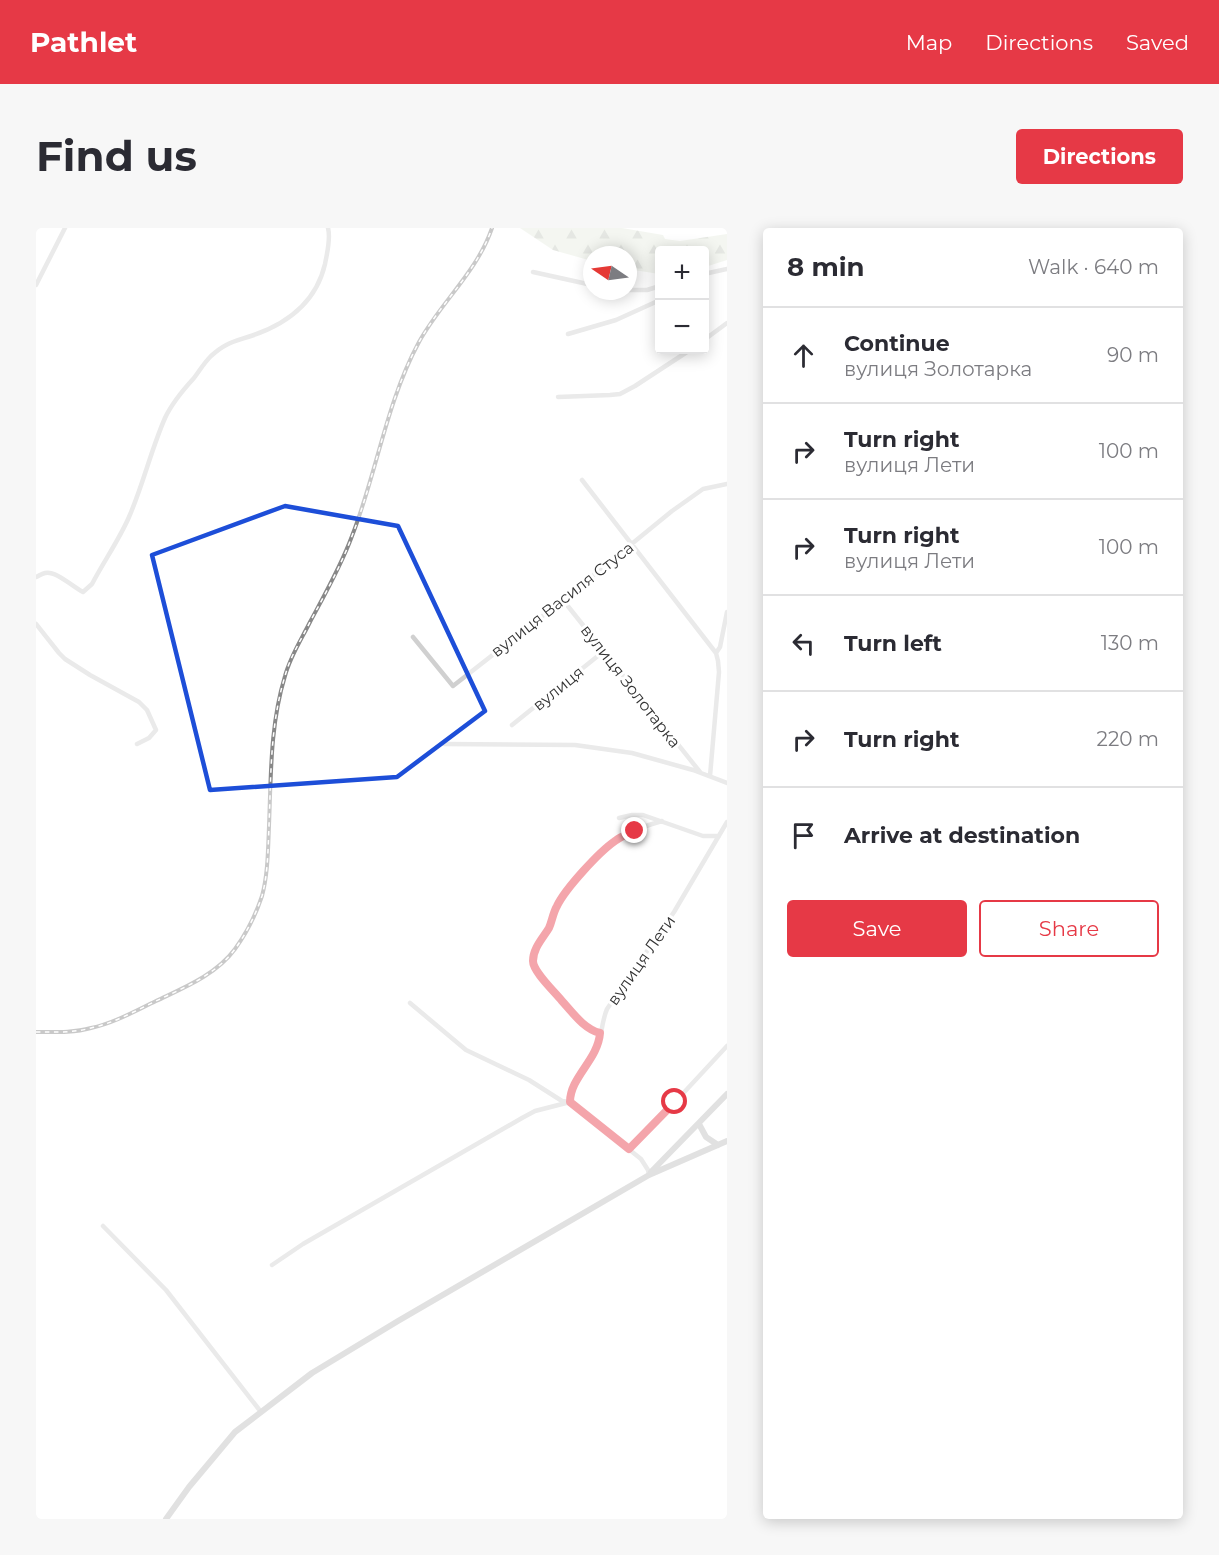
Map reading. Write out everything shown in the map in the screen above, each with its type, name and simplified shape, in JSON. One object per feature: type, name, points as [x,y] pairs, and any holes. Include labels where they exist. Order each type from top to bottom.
[{"type":"main road","points":[[649,1175],[727,1094]]},
{"type":"main road","points":[[699,1124],[706,1137],[718,1145]]},
{"type":"main road","points":[[166,1519],[189,1486],[235,1432],[322,1367],[649,1175],[727,1141]]},
{"type":"street","points":[[36,285],[64,228]]},
{"type":"street","points":[[36,578],[45,572],[53,573],[83,592],[92,584],[129,518],[165,420],[174,402],[204,364],[221,348],[277,325],[302,308],[322,275],[328,249],[328,228]]},
{"type":"street","points":[[709,273],[727,269]]},
{"type":"street","points":[[532,272],[583,283]]},
{"type":"street","points":[[637,290],[655,287]]},
{"type":"street","points":[[568,334],[616,320],[655,302]]},
{"type":"street","points":[[709,337],[727,323]]},
{"type":"street","points":[[558,397],[620,394],[684,354]]},
{"type":"street","points":[[582,480],[716,653],[719,672],[710,776]]},
{"type":"street","name":"вулиця Василя Стуса","points":[[413,637],[453,686],[672,511],[703,489],[727,484]]},
{"type":"street","name":"вулиця Золотарка","points":[[563,600],[700,772]]},
{"type":"street","points":[[716,653],[720,647],[727,612]]},
{"type":"street","points":[[36,624],[65,659],[139,702],[147,710],[156,730],[149,738],[137,744]]},
{"type":"street","name":"вулиця","points":[[512,725],[604,651]]},
{"type":"street","name":"вулиця Золотарка","points":[[444,744],[575,745],[632,753],[700,772],[727,783]]},
{"type":"street","points":[[619,818],[637,814],[706,837],[719,836]]},
{"type":"street","points":[[600,1033],[579,1020],[548,985],[534,966],[534,954],[559,902],[602,852],[622,836],[662,821]]},
{"type":"street","name":"вулиця Лети","points":[[570,1102],[572,1091],[599,1043],[603,1018],[607,1010],[674,912],[727,822]]},
{"type":"street","points":[[410,1003],[466,1050],[518,1074],[562,1101],[570,1102],[643,1161],[649,1175]]},
{"type":"street","points":[[629,1149],[727,1046]]},
{"type":"street","points":[[272,1265],[303,1244],[522,1118],[539,1110],[570,1102]]},
{"type":"street","points":[[103,1226],[165,1290],[261,1413]]},
{"type":"highlighted area","points":[[285,506],[398,526],[485,711],[397,777],[210,790],[152,555]]},
{"type":"green space","points":[[520,228],[622,228],[663,235],[665,239],[680,241],[727,234],[727,260],[709,266],[709,246],[655,246],[655,273],[637,270],[637,246],[583,246],[583,258],[553,250]]},
{"type":"railway","points":[[36,1032],[84,1030],[100,1026],[177,991],[218,966],[235,949],[247,930],[260,903],[265,879],[274,732],[276,713],[287,669],[348,547],[361,512],[390,413],[408,365],[428,327],[477,259],[492,228]]},
{"type":"route","points":[[635,831],[622,836],[606,848],[569,888],[556,907],[536,950],[533,962],[544,980],[579,1020],[600,1033],[599,1043],[574,1086],[570,1102],[629,1149],[675,1102]]}]
